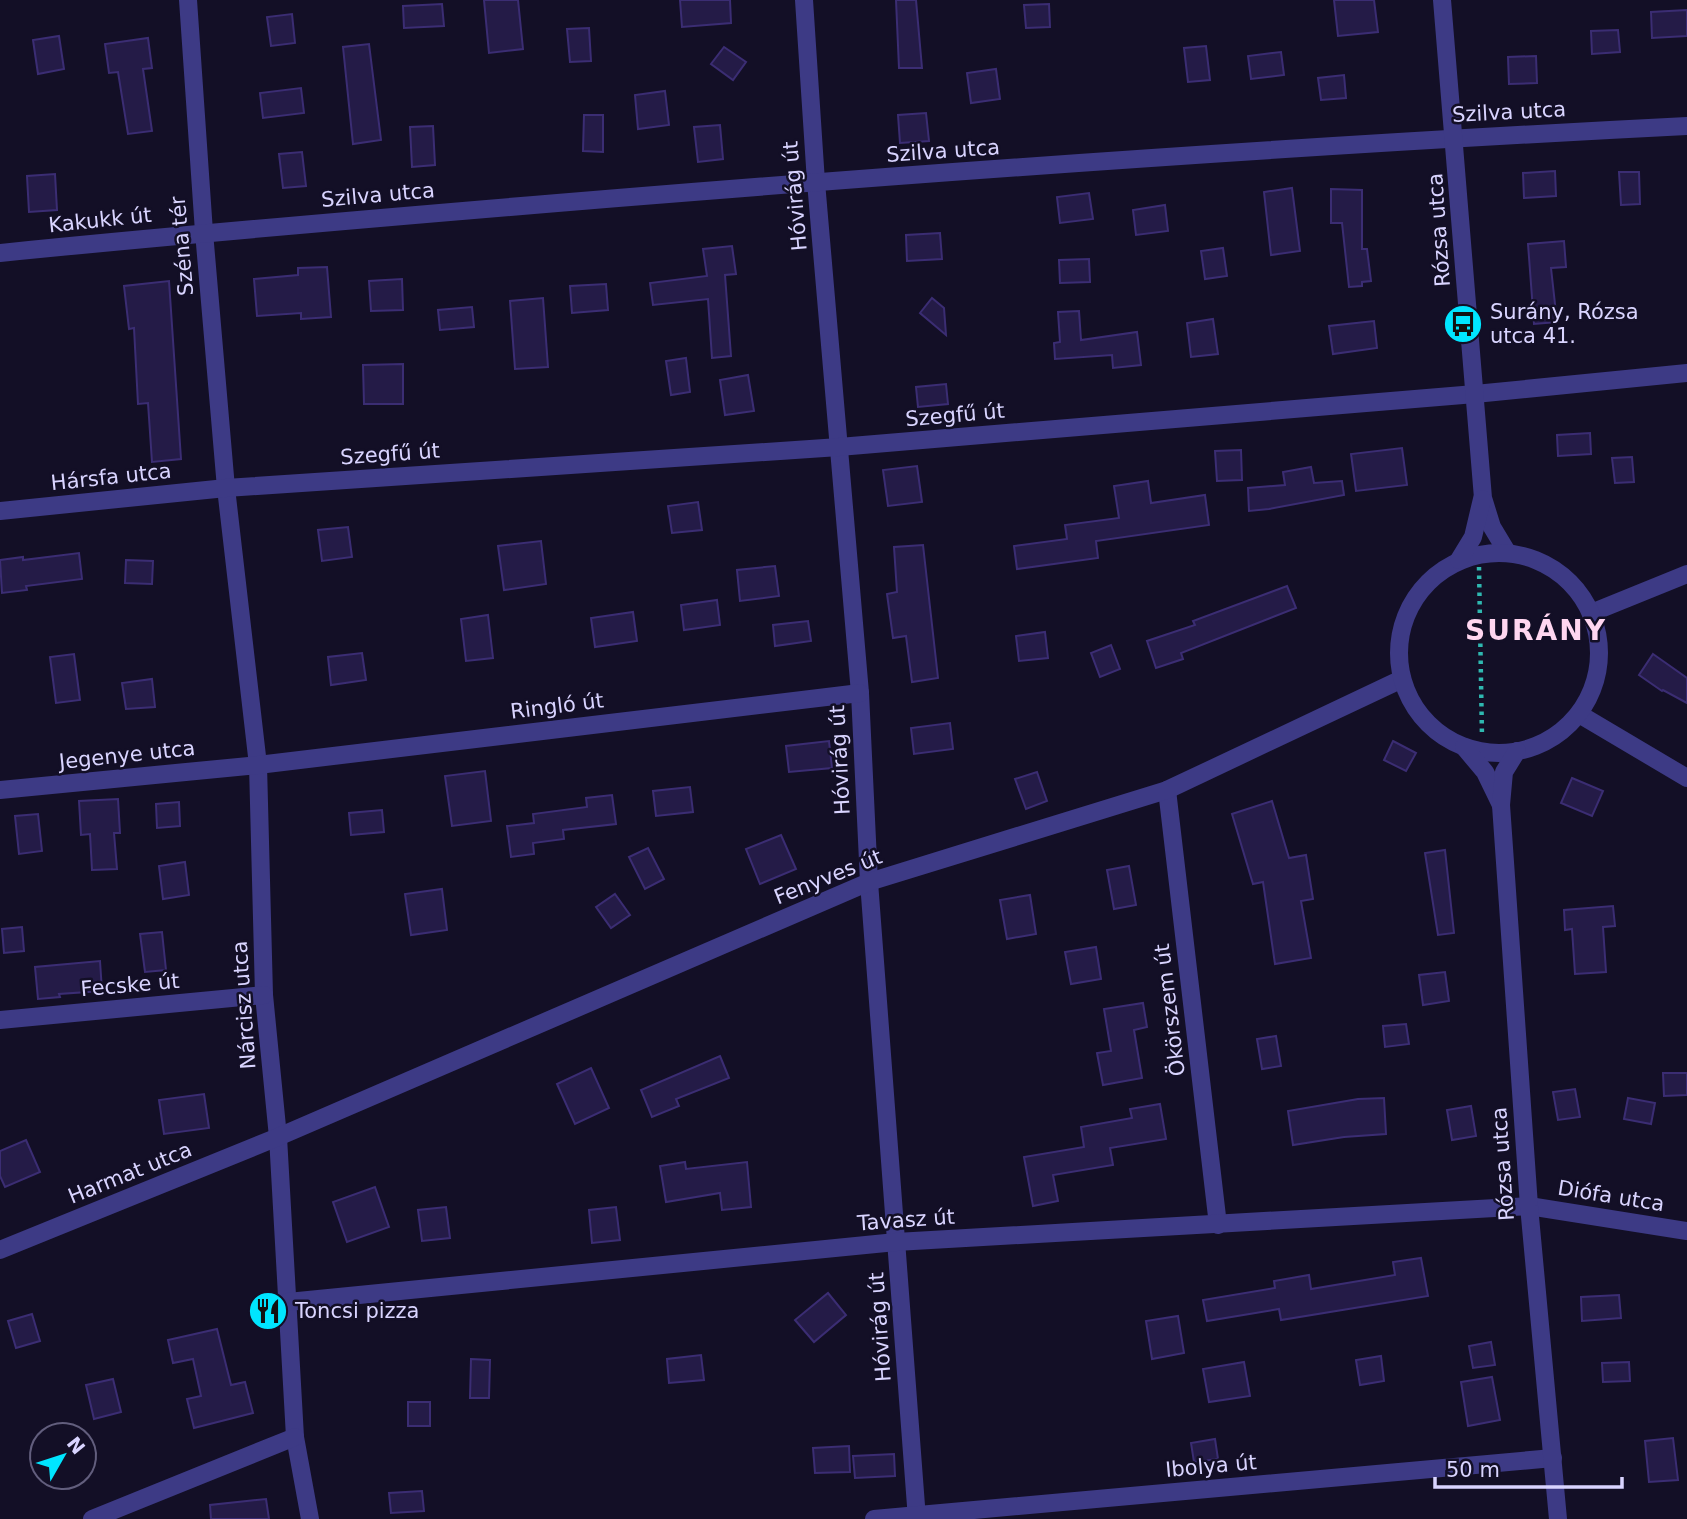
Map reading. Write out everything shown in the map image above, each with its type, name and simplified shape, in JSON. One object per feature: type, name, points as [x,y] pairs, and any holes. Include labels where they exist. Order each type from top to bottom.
[{"type":"street","name":"Széna tér","points":[[188,0],[226,488]]},
{"type":"street","name":"Hóvirág út","points":[[804,0],[816,182],[860,694],[869,882],[917,1517]]},
{"type":"street","name":"Rózsa utca","points":[[1442,0],[1483,498]]},
{"type":"street","name":"Szilva utca","points":[[204,232],[816,182],[1455,138],[1687,125]]},
{"type":"street","name":"Kakukk út","points":[[0,253],[204,232]]},
{"type":"street","name":"Szegfű út","points":[[226,488],[839,447],[1475,394],[1687,373]]},
{"type":"street","name":"Hársfa utca","points":[[0,511],[226,488]]},
{"type":"street","name":"Nárcisz utca","points":[[226,488],[258,765],[264,995],[278,1137],[295,1437],[310,1519]]},
{"type":"street","points":[[1483,498],[1492,527],[1507,552]]},
{"type":"street","points":[[1459,560],[1473,537],[1483,498]]},
{"type":"street","points":[[1507,552],[1544,562],[1572,584],[1591,613],[1599,643],[1597,676],[1590,696],[1579,713],[1566,728],[1550,739],[1517,751],[1483,752],[1447,739],[1416,709],[1402,679],[1398,651],[1400,631],[1406,612],[1426,583],[1441,570],[1459,560],[1480,554],[1507,552]]},
{"type":"street","points":[[1591,613],[1687,574]]},
{"type":"street","name":"Fenyves út","points":[[278,1137],[869,882],[1167,790],[1402,679]]},
{"type":"street","name":"Ringló út","points":[[258,765],[860,694]]},
{"type":"street","points":[[1579,713],[1687,778]]},
{"type":"street","points":[[1464,747],[1485,772],[1501,805]]},
{"type":"street","points":[[1501,805],[1504,772],[1517,751]]},
{"type":"street","name":"Jegenye utca","points":[[0,790],[258,765]]},
{"type":"street","name":"Ökörszem út","points":[[1167,790],[1218,1225]]},
{"type":"street","name":"Rózsa utca","points":[[1501,805],[1529,1206],[1558,1519]]},
{"type":"street","name":"Fecske út","points":[[0,1020],[264,995]]},
{"type":"street","name":"Harmat utca","points":[[0,1250],[278,1137]]},
{"type":"street","name":"Tavasz út","points":[[288,1302],[896,1242],[1529,1206]]},
{"type":"street","name":"Diófa utca","points":[[1529,1206],[1687,1231]]},
{"type":"street","points":[[92,1519],[295,1437]]},
{"type":"street","name":"Ibolya út","points":[[874,1519],[1553,1458]]},
{"type":"path","points":[[1480,554],[1483,752]]},
{"type":"building","points":[[484,0],[518,0],[523,49],[489,53]]},
{"type":"building","points":[[680,0],[730,0],[731,23],[682,27]]},
{"type":"building","points":[[896,0],[916,0],[922,68],[899,68]]},
{"type":"building","points":[[1334,0],[1374,0],[1378,32],[1338,36]]},
{"type":"building","points":[[442,4],[444,26],[404,28],[403,6]]},
{"type":"building","points":[[1049,4],[1050,27],[1026,28],[1024,5]]},
{"type":"building","points":[[1687,10],[1687,36],[1652,38],[1651,12]]},
{"type":"building","points":[[292,14],[295,43],[271,46],[267,17]]},
{"type":"building","points":[[589,28],[591,61],[570,62],[567,29]]},
{"type":"building","points":[[1618,30],[1620,52],[1592,54],[1591,31]]},
{"type":"building","points":[[59,36],[64,69],[38,74],[33,40]]},
{"type":"building","points":[[148,38],[152,68],[143,69],[152,131],[128,134],[118,72],[109,73],[105,44]]},
{"type":"building","points":[[369,44],[381,140],[353,144],[343,47]]},
{"type":"building","points":[[1206,46],[1210,80],[1188,82],[1184,48]]},
{"type":"building","points":[[724,47],[746,62],[733,80],[711,64]]},
{"type":"building","points":[[1281,52],[1284,75],[1251,79],[1248,56]]},
{"type":"building","points":[[1536,56],[1537,83],[1509,84],[1508,57]]},
{"type":"building","points":[[996,69],[1000,99],[971,103],[967,73]]},
{"type":"building","points":[[1344,75],[1346,98],[1321,100],[1318,78]]},
{"type":"building","points":[[301,88],[304,113],[263,118],[260,93]]},
{"type":"building","points":[[665,91],[669,125],[638,129],[635,95]]},
{"type":"building","points":[[926,113],[929,141],[900,143],[898,115]]},
{"type":"building","points":[[584,115],[603,115],[603,152],[583,151]]},
{"type":"building","points":[[720,125],[723,159],[698,162],[694,127]]},
{"type":"building","points":[[433,126],[435,165],[412,167],[410,127]]},
{"type":"building","points":[[302,152],[306,186],[283,188],[279,154]]},
{"type":"building","points":[[1555,171],[1556,196],[1524,198],[1523,173]]},
{"type":"building","points":[[1619,172],[1639,172],[1640,204],[1621,205]]},
{"type":"building","points":[[55,174],[57,210],[29,212],[27,176]]},
{"type":"building","points":[[1292,188],[1300,251],[1271,255],[1264,192]]},
{"type":"building","points":[[1331,189],[1362,190],[1362,249],[1367,249],[1371,281],[1362,282],[1362,286],[1349,287],[1342,223],[1331,223]]},
{"type":"building","points":[[1089,193],[1093,219],[1060,223],[1057,197]]},
{"type":"building","points":[[1165,205],[1168,231],[1136,235],[1133,210]]},
{"type":"building","points":[[940,233],[942,259],[907,261],[906,235]]},
{"type":"building","points":[[1564,241],[1566,267],[1551,268],[1557,322],[1534,324],[1528,244]]},
{"type":"building","points":[[732,246],[736,274],[725,275],[731,356],[712,358],[708,299],[653,305],[650,283],[707,276],[703,249]]},
{"type":"building","points":[[1223,248],[1227,276],[1205,279],[1201,251]]},
{"type":"building","points":[[1089,259],[1090,282],[1060,283],[1059,260]]},
{"type":"building","points":[[327,267],[331,317],[301,319],[301,313],[257,316],[254,279],[298,275],[298,268]]},
{"type":"building","points":[[402,279],[403,310],[371,311],[369,281]]},
{"type":"building","points":[[169,281],[181,459],[152,462],[148,403],[138,404],[134,328],[129,329],[124,286]]},
{"type":"building","points":[[606,284],[608,310],[572,313],[570,286]]},
{"type":"building","points":[[543,298],[548,367],[515,369],[510,301]]},
{"type":"building","points":[[932,298],[944,308],[946,335],[920,313]]},
{"type":"building","points":[[472,307],[474,327],[440,330],[438,310]]},
{"type":"building","points":[[1079,311],[1081,340],[1137,332],[1141,365],[1113,368],[1112,355],[1055,359],[1054,343],[1060,342],[1058,312]]},
{"type":"building","points":[[1213,319],[1218,354],[1191,357],[1187,323]]},
{"type":"building","points":[[1374,321],[1377,348],[1333,354],[1329,326]]},
{"type":"building","points":[[686,358],[690,392],[671,395],[666,361]]},
{"type":"building","points":[[403,364],[403,404],[364,404],[363,365]]},
{"type":"building","points":[[748,375],[754,411],[725,415],[720,380]]},
{"type":"building","points":[[946,384],[948,404],[918,407],[916,387]]},
{"type":"building","points":[[1590,433],[1591,454],[1558,456],[1557,435]]},
{"type":"building","points":[[1402,448],[1407,485],[1356,491],[1351,454]]},
{"type":"building","points":[[1241,450],[1242,480],[1217,481],[1215,451]]},
{"type":"building","points":[[1632,457],[1634,482],[1615,483],[1612,458]]},
{"type":"building","points":[[917,466],[922,502],[888,506],[883,470]]},
{"type":"building","points":[[1311,467],[1314,483],[1342,481],[1344,495],[1249,511],[1248,488],[1285,485],[1283,472]]},
{"type":"building","points":[[1148,481],[1151,503],[1205,495],[1209,525],[1096,541],[1098,558],[1017,569],[1014,546],[1067,539],[1065,525],[1119,518],[1114,486]]},
{"type":"building","points":[[698,502],[702,530],[672,533],[668,506]]},
{"type":"building","points":[[348,527],[352,557],[322,561],[318,530]]},
{"type":"building","points":[[541,541],[546,584],[504,590],[498,546]]},
{"type":"building","points":[[923,545],[938,678],[912,682],[906,636],[893,638],[887,594],[897,592],[894,547]]},
{"type":"building","points":[[79,553],[82,579],[26,586],[27,590],[2,593],[0,560]]},
{"type":"building","points":[[126,560],[153,561],[152,584],[125,583]]},
{"type":"building","points":[[775,566],[779,596],[740,601],[737,570]]},
{"type":"building","points":[[1287,586],[1296,608],[1181,653],[1183,659],[1156,668],[1147,641],[1195,625],[1193,621]]},
{"type":"building","points":[[717,600],[720,625],[684,630],[681,605]]},
{"type":"building","points":[[633,612],[637,641],[595,647],[591,618]]},
{"type":"building","points":[[488,615],[493,658],[466,661],[461,619]]},
{"type":"building","points":[[808,621],[811,641],[775,646],[773,625]]},
{"type":"building","points":[[1045,632],[1048,658],[1019,661],[1016,636]]},
{"type":"building","points":[[1111,645],[1120,669],[1100,677],[1091,653]]},
{"type":"building","points":[[362,653],[366,680],[331,685],[328,657]]},
{"type":"building","points":[[74,654],[80,700],[56,703],[50,657]]},
{"type":"building","points":[[1653,654],[1687,678],[1687,703],[1662,691],[1639,675]]},
{"type":"building","points":[[152,679],[155,707],[126,709],[122,683]]},
{"type":"building","points":[[950,723],[953,749],[914,754],[911,728]]},
{"type":"building","points":[[829,741],[832,768],[789,772],[786,746]]},
{"type":"building","points":[[1393,741],[1416,753],[1406,771],[1384,760]]},
{"type":"building","points":[[485,771],[491,821],[452,826],[445,776]]},
{"type":"building","points":[[1037,772],[1047,801],[1026,809],[1015,779]]},
{"type":"building","points":[[1572,778],[1603,791],[1592,816],[1561,803]]},
{"type":"building","points":[[690,787],[693,812],[656,816],[653,791]]},
{"type":"building","points":[[612,795],[616,824],[563,830],[564,839],[533,843],[534,854],[511,857],[507,826],[534,823],[533,814],[587,807],[586,798]]},
{"type":"building","points":[[118,799],[120,833],[114,833],[117,869],[92,870],[90,834],[81,835],[79,801]]},
{"type":"building","points":[[1272,801],[1289,858],[1306,855],[1313,899],[1301,901],[1311,958],[1275,964],[1263,882],[1253,884],[1232,814]]},
{"type":"building","points":[[179,802],[180,826],[157,828],[156,804]]},
{"type":"building","points":[[382,810],[384,832],[351,835],[349,813]]},
{"type":"building","points":[[38,814],[42,851],[19,854],[15,816]]},
{"type":"building","points":[[781,835],[796,869],[760,884],[746,849]]},
{"type":"building","points":[[648,848],[664,879],[645,889],[629,857]]},
{"type":"building","points":[[1445,850],[1454,933],[1438,935],[1425,853]]},
{"type":"building","points":[[185,862],[189,895],[163,899],[159,866]]},
{"type":"building","points":[[1129,866],[1136,905],[1114,909],[1107,870]]},
{"type":"building","points":[[442,889],[447,930],[411,935],[405,894]]},
{"type":"building","points":[[615,894],[630,915],[611,928],[596,907]]},
{"type":"building","points":[[1030,895],[1036,934],[1007,939],[1000,900]]},
{"type":"building","points":[[1613,906],[1615,926],[1603,927],[1606,972],[1575,974],[1572,929],[1565,930],[1564,910]]},
{"type":"building","points":[[22,927],[24,951],[4,953],[2,929]]},
{"type":"building","points":[[162,932],[166,970],[145,972],[140,934]]},
{"type":"building","points":[[1096,947],[1101,979],[1071,984],[1065,952]]},
{"type":"building","points":[[100,961],[102,991],[59,994],[60,997],[38,999],[35,967]]},
{"type":"building","points":[[1445,972],[1449,1001],[1423,1005],[1419,975]]},
{"type":"building","points":[[1143,1003],[1147,1027],[1134,1030],[1142,1078],[1103,1085],[1097,1053],[1111,1051],[1104,1009]]},
{"type":"building","points":[[1406,1024],[1409,1044],[1385,1047],[1383,1026]]},
{"type":"building","points":[[1276,1036],[1281,1066],[1262,1069],[1257,1039]]},
{"type":"building","points":[[720,1056],[729,1078],[676,1099],[679,1106],[652,1117],[641,1090]]},
{"type":"building","points":[[591,1068],[609,1108],[575,1124],[557,1084]]},
{"type":"building","points":[[1663,1073],[1687,1073],[1687,1095],[1664,1096]]},
{"type":"building","points":[[1575,1089],[1580,1117],[1558,1120],[1553,1092]]},
{"type":"building","points":[[204,1094],[209,1128],[164,1134],[159,1100]]},
{"type":"building","points":[[1384,1098],[1386,1134],[1293,1145],[1288,1111],[1358,1099]]},
{"type":"building","points":[[1628,1098],[1655,1103],[1651,1124],[1624,1119]]},
{"type":"building","points":[[1160,1104],[1166,1139],[1110,1148],[1113,1165],[1053,1175],[1058,1201],[1033,1206],[1024,1157],[1084,1147],[1081,1127],[1132,1118],[1130,1109]]},
{"type":"building","points":[[1471,1106],[1476,1136],[1452,1140],[1447,1110]]},
{"type":"building","points":[[26,1140],[40,1172],[5,1187],[0,1176],[0,1151]]},
{"type":"building","points":[[685,1162],[686,1169],[747,1162],[751,1207],[722,1210],[720,1193],[666,1202],[660,1166]]},
{"type":"building","points":[[375,1187],[389,1227],[347,1242],[333,1202]]},
{"type":"building","points":[[446,1207],[450,1238],[422,1241],[418,1210]]},
{"type":"building","points":[[616,1207],[620,1240],[592,1243],[589,1210]]},
{"type":"building","points":[[1421,1258],[1428,1296],[1281,1320],[1279,1309],[1207,1321],[1203,1300],[1275,1288],[1274,1281],[1309,1275],[1311,1289],[1395,1275],[1393,1262]]},
{"type":"building","points":[[828,1293],[846,1315],[814,1342],[795,1320]]},
{"type":"building","points":[[1619,1295],[1621,1318],[1582,1321],[1581,1297]]},
{"type":"building","points":[[32,1314],[40,1341],[16,1348],[8,1321]]},
{"type":"building","points":[[1178,1316],[1184,1353],[1152,1359],[1146,1321]]},
{"type":"building","points":[[217,1329],[231,1385],[245,1382],[253,1413],[194,1428],[187,1399],[201,1396],[193,1359],[173,1363],[168,1340]]},
{"type":"building","points":[[1491,1342],[1495,1365],[1473,1368],[1469,1346]]},
{"type":"building","points":[[701,1355],[704,1380],[669,1383],[667,1359]]},
{"type":"building","points":[[1381,1356],[1384,1381],[1360,1385],[1356,1360]]},
{"type":"building","points":[[471,1359],[490,1360],[489,1398],[470,1398]]},
{"type":"building","points":[[1244,1362],[1250,1396],[1209,1402],[1203,1369]]},
{"type":"building","points":[[1629,1362],[1630,1381],[1603,1382],[1602,1363]]},
{"type":"building","points":[[1492,1377],[1500,1420],[1468,1426],[1461,1382]]},
{"type":"building","points":[[113,1379],[121,1412],[94,1419],[86,1385]]},
{"type":"building","points":[[408,1402],[430,1402],[430,1426],[408,1426]]},
{"type":"building","points":[[1673,1438],[1678,1480],[1649,1482],[1645,1441]]},
{"type":"building","points":[[1215,1439],[1218,1459],[1194,1462],[1191,1443]]},
{"type":"building","points":[[849,1446],[850,1472],[815,1473],[813,1448]]},
{"type":"building","points":[[894,1454],[895,1476],[855,1478],[853,1456]]},
{"type":"building","points":[[422,1491],[424,1511],[391,1513],[389,1493]]},
{"type":"building","points":[[266,1499],[269,1519],[211,1519],[210,1505]]},
{"type":"place","name":"Surány, Rózsa utca 41.","points":[[1463,324]]},
{"type":"place","name":"Toncsi pizza","points":[[268,1311]]},
{"type":"district","name":"SURÁNY","points":[[1536,630]]}]
